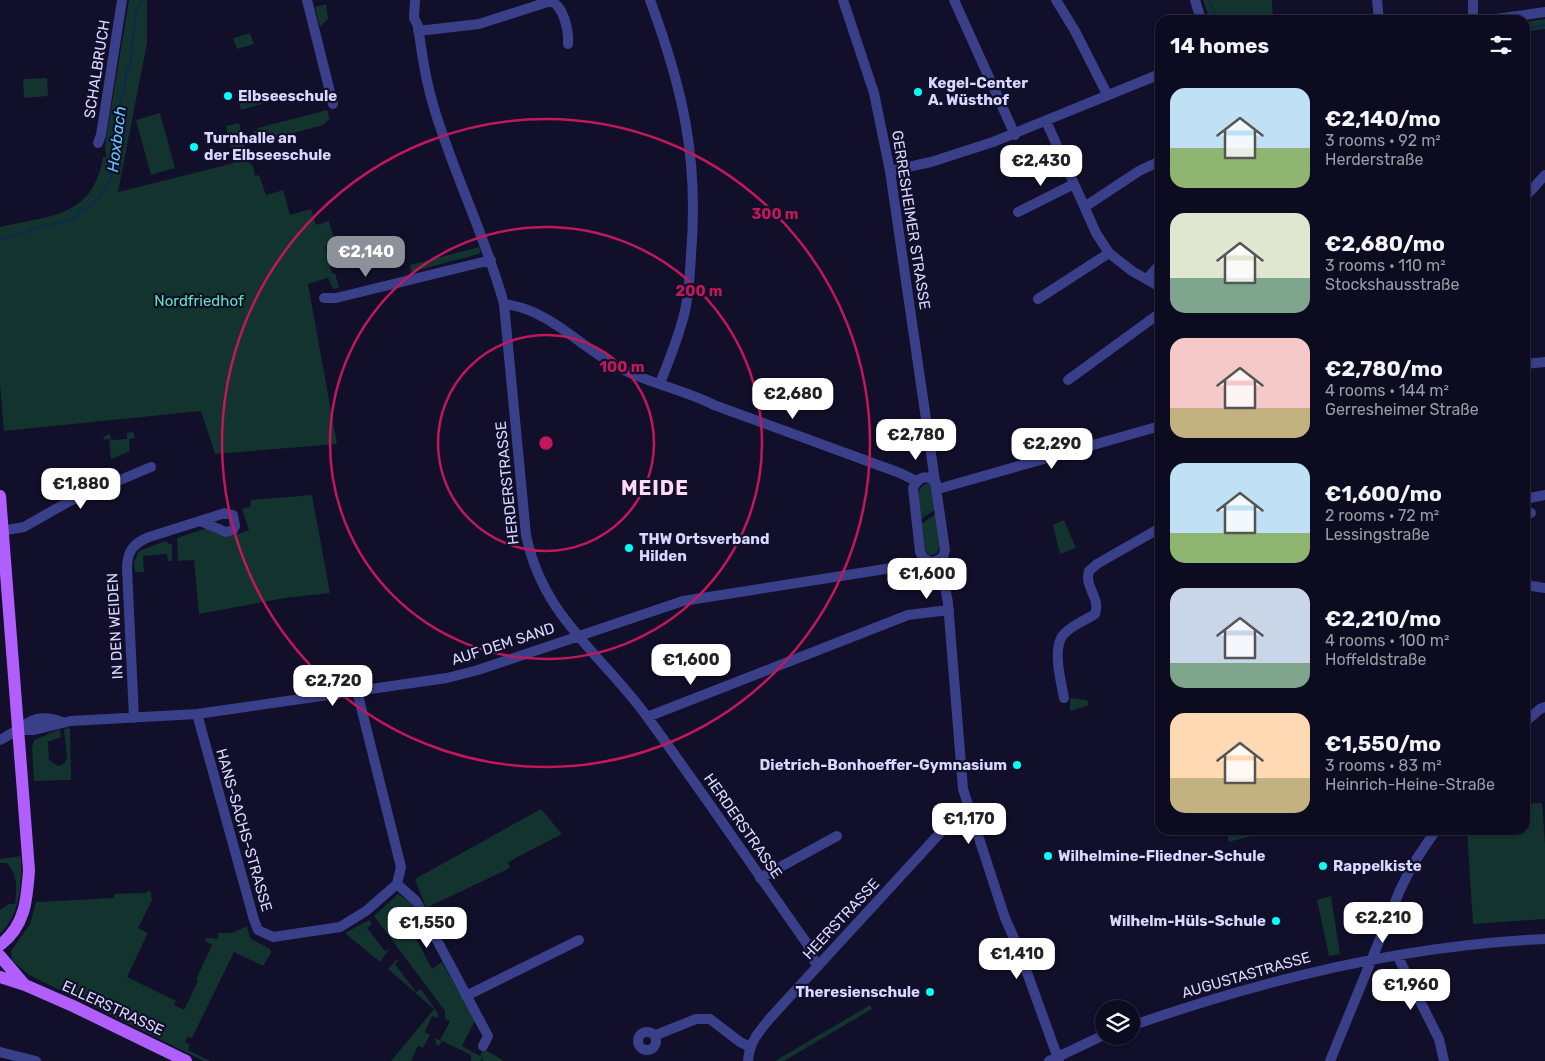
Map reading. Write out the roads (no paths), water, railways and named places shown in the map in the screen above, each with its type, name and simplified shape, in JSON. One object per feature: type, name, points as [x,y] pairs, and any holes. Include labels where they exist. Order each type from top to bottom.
[{"type":"main road","points":[[0,496],[1,530],[19,730],[29,870],[27,904],[17,928],[0,946]]},
{"type":"main road","name":"ELLERSTRASSE","points":[[0,956],[25,985]]},
{"type":"main road","name":"ELLERSTRASSE","points":[[2,976],[186,1061]]},
{"type":"street","name":"SCHALBRUCH","points":[[98,143],[102,135],[122,0]]},
{"type":"street","points":[[307,0],[333,104]]},
{"type":"street","points":[[650,0],[682,96],[694,191],[694,228],[688,296],[680,326],[660,383]]},
{"type":"street","name":"GERRESHEIMER STRASSE","points":[[844,0],[874,93],[890,171],[945,550],[936,560],[949,585],[948,607],[960,775],[1005,918],[1017,945],[1055,1059]]},
{"type":"street","points":[[954,0],[1014,134]]},
{"type":"street","points":[[1056,0],[1075,31],[1107,94]]},
{"type":"street","points":[[1195,0],[1200,15]]},
{"type":"street","points":[[1377,0],[1378,15]]},
{"type":"street","points":[[1473,0],[1473,15]]},
{"type":"street","points":[[418,28],[479,24],[551,1],[558,6],[568,28],[568,44]]},
{"type":"street","name":"HERDERSTRASSE","points":[[415,4],[414,18],[418,28],[424,70],[436,113],[491,260],[504,304],[522,504],[530,554],[542,587],[578,636],[648,717],[821,963]]},
{"type":"street","points":[[1524,15],[1545,12]]},
{"type":"street","points":[[890,171],[953,156],[1014,134],[1107,94],[1155,76]]},
{"type":"street","points":[[1046,121],[1086,206],[1096,233],[1109,253],[1119,262],[1155,284]]},
{"type":"street","points":[[1086,206],[1155,164]]},
{"type":"street","points":[[1530,190],[1545,175]]},
{"type":"street","points":[[1018,212],[1074,184]]},
{"type":"street","points":[[1038,298],[1109,253]]},
{"type":"street","points":[[324,298],[336,298],[491,260]]},
{"type":"street","points":[[1148,279],[1155,270]]},
{"type":"street","points":[[504,304],[532,310],[628,372],[695,395],[714,405],[904,474],[920,479],[929,477],[937,486],[1155,427]]},
{"type":"street","points":[[1068,380],[1155,317]]},
{"type":"street","points":[[1530,364],[1545,362]]},
{"type":"street","name":"GERRESHEIMER STRASSE","points":[[920,552],[913,488],[920,479],[931,450]]},
{"type":"street","points":[[1,530],[24,527],[68,502],[151,467]]},
{"type":"street","points":[[1530,498],[1545,495]]},
{"type":"street","name":"IN DEN WEIDEN","points":[[134,718],[126,568],[128,554],[138,541],[200,521]]},
{"type":"street","points":[[1064,698],[1057,664],[1060,641],[1064,633],[1095,614],[1097,608],[1097,600],[1089,584],[1089,571],[1096,564],[1155,531]]},
{"type":"street","points":[[920,552],[923,558],[936,560]]},
{"type":"street","name":"AUF DEM SAND","points":[[888,568],[920,552]]},
{"type":"street","name":"AUF DEM SAND","points":[[0,740],[19,730],[24,722],[33,719],[53,718],[62,722],[197,714],[455,676],[683,602],[855,575],[936,560]]},
{"type":"street","points":[[1530,586],[1545,588]]},
{"type":"street","points":[[648,717],[908,615],[948,607]]},
{"type":"street","points":[[357,691],[400,865],[397,884],[416,901],[488,1036],[483,1046]]},
{"type":"street","points":[[1530,718],[1545,707]]},
{"type":"street","name":"HANS-SACHS-STRASSE","points":[[197,714],[251,912],[258,930],[273,937],[340,927],[366,911],[397,884]]},
{"type":"street","name":"HEERSTRASSE","points":[[748,1061],[750,1046],[766,1024],[949,823],[969,808]]},
{"type":"street","points":[[1330,1061],[1400,890],[1413,864],[1433,835]]},
{"type":"street","points":[[760,878],[837,836]]},
{"type":"street","name":"AUGUSTASTRASSE","points":[[1140,1023],[1207,999],[1371,958],[1545,939]]},
{"type":"street","points":[[466,996],[579,940]]},
{"type":"street","points":[[1397,955],[1439,1039],[1444,1061]]},
{"type":"street","points":[[656,1035],[696,1020],[710,1019],[740,1042],[750,1046]]},
{"type":"street","points":[[1055,1059],[1095,1039]]},
{"type":"street","points":[[0,1052],[36,1061]]},
{"type":"waterway","name":"Hoxbach","points":[[0,239],[73,220],[81,211],[94,203],[112,178],[112,161],[115,152],[115,131],[119,123],[120,98],[124,93],[126,72],[130,65],[136,11],[142,0]]},
{"type":"waterway","points":[[1209,0],[1215,15]]},
{"type":"waterway","points":[[1530,28],[1545,25]]},
{"type":"place","name":"Kegel-Center A. Wüsthof","points":[[918,92]]},
{"type":"place","name":"Elbseeschule","points":[[228,96]]},
{"type":"place","name":"Turnhalle an der Elbseeschule","points":[[194,147]]},
{"type":"place","name":"THW Ortsverband Hilden","points":[[629,548]]},
{"type":"place","name":"Dietrich-Bonhoeffer-Gymnasium","points":[[1017,765]]},
{"type":"place","name":"Wilhelmine-Fliedner-Schule","points":[[1048,856]]},
{"type":"place","name":"Rappelkiste","points":[[1323,866]]},
{"type":"place","name":"Wilhelm-Hüls-Schule","points":[[1276,921]]},
{"type":"place","name":"Theresienschule","points":[[930,992]]},
{"type":"district","name":"MEIDE","points":[[655,488]]},
{"type":"park label","name":"Nordfriedhof","points":[[199,301]]}]
